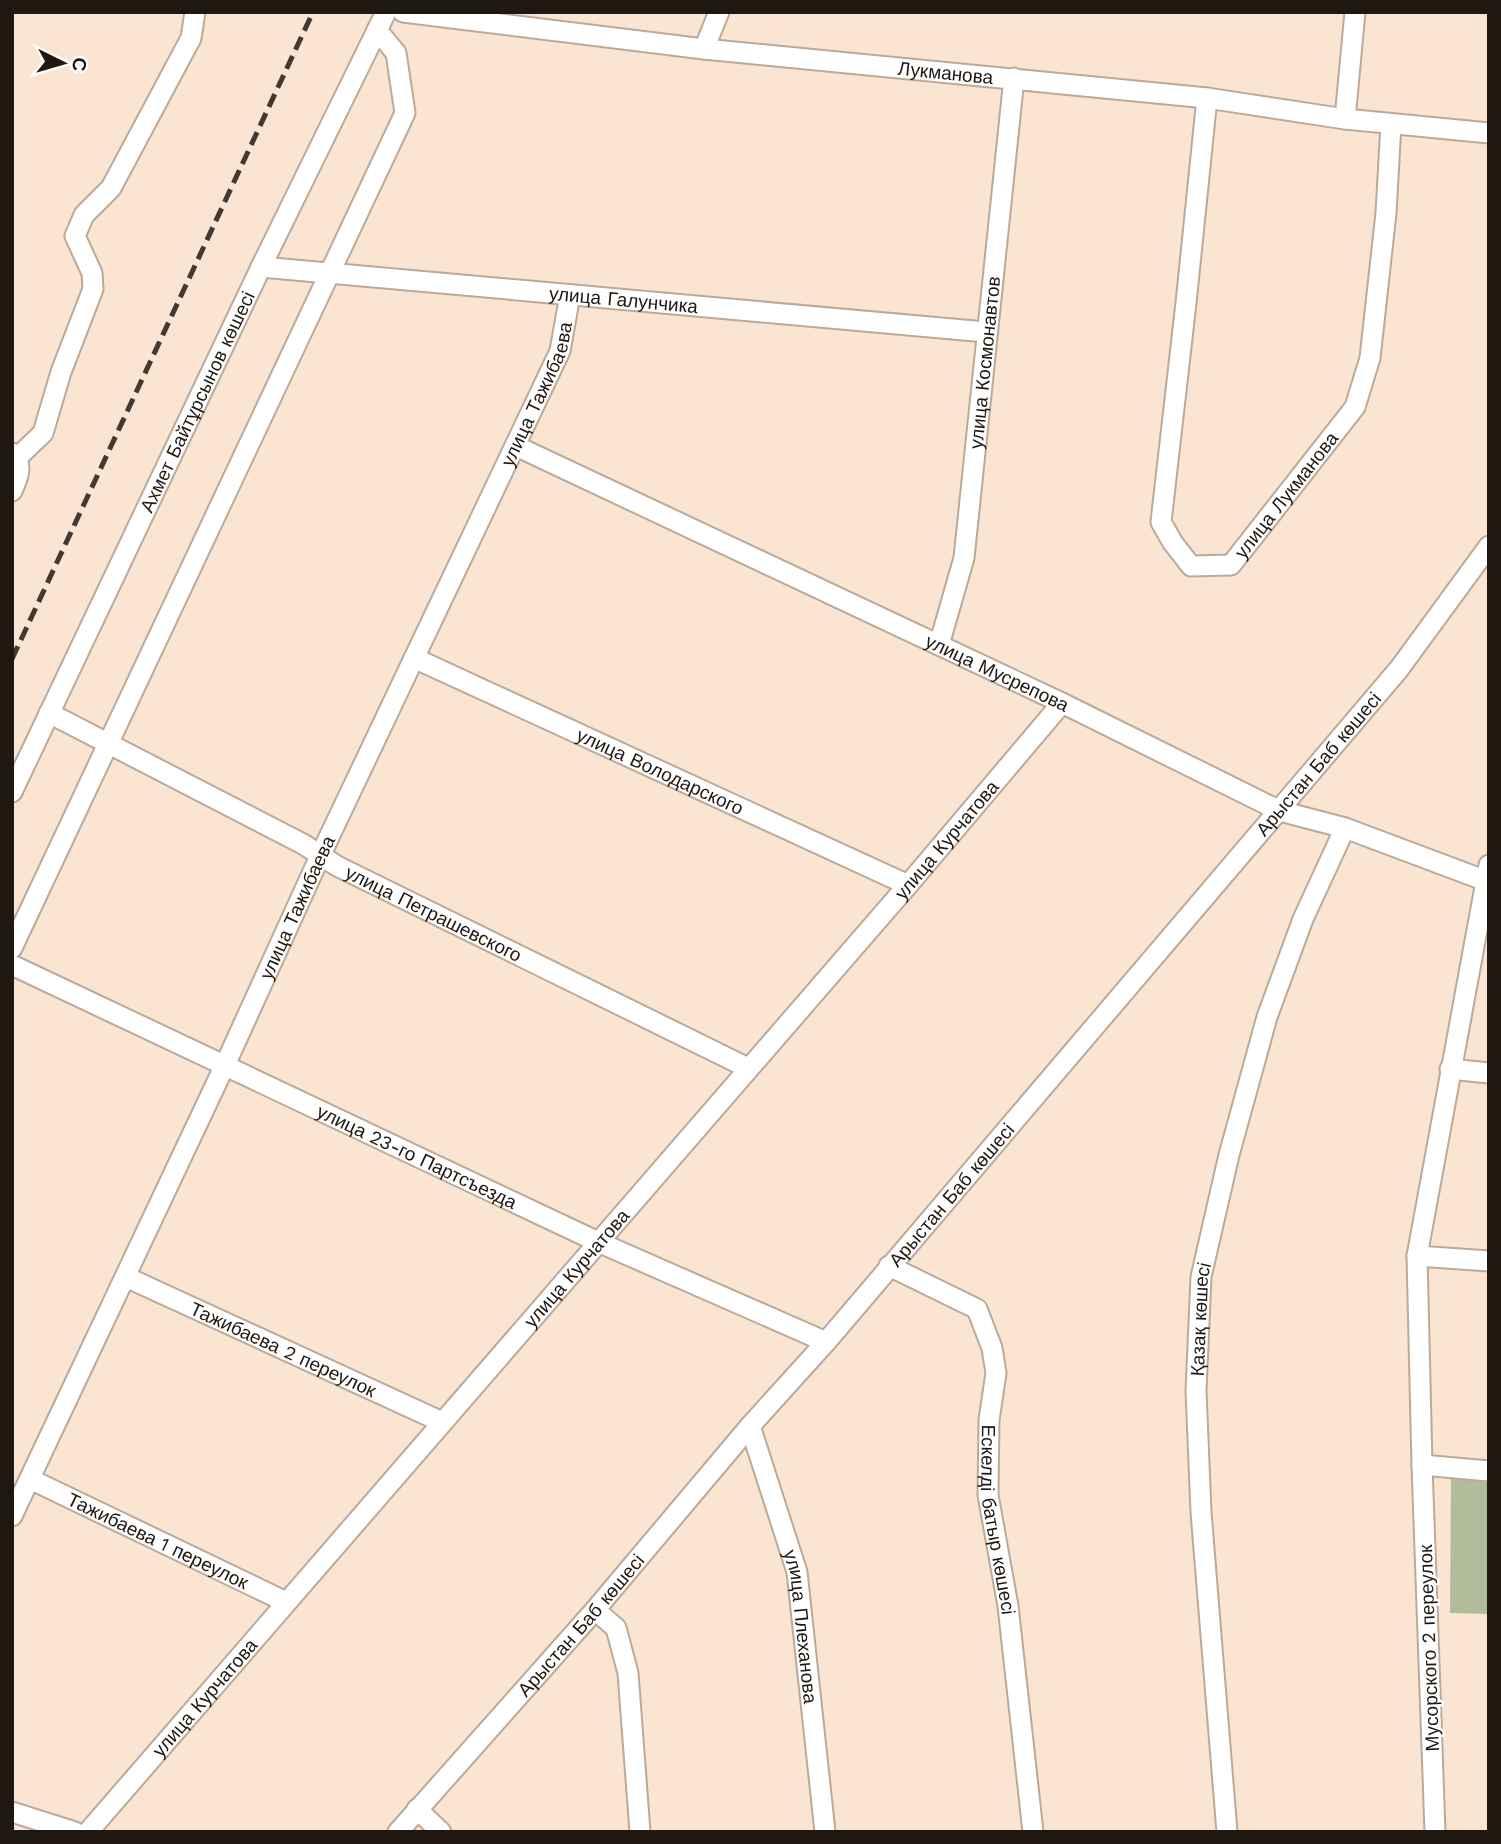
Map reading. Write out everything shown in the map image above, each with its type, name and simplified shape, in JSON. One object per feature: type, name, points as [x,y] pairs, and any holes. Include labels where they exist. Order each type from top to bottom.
[{"type":"street","points":[[12,491],[19,468],[14,455],[43,433],[61,372],[93,289],[92,273],[75,236],[84,215],[111,188],[173,73],[191,38],[195,12]]},
{"type":"street","name":"Ахмет Байтұрсынов көшесі","points":[[12,792],[261,267],[386,12]]},
{"type":"street","name":"Лукманова","points":[[402,12],[704,49],[1206,98],[1345,119],[1489,133]]},
{"type":"street","points":[[704,49],[719,12]]},
{"type":"street","points":[[1345,119],[1355,12]]},
{"type":"street","points":[[12,947],[405,113],[396,53],[377,30]]},
{"type":"street","name":"улица Космонавтов","points":[[939,645],[964,558],[1014,78]]},
{"type":"street","name":"улица Лукманова","points":[[1206,98],[1161,522],[1172,543],[1191,566],[1231,565],[1355,407],[1370,358],[1386,213],[1391,124]]},
{"type":"street","name":"улица Галунчика","points":[[261,267],[986,332]]},
{"type":"street","name":"улица Тажибаева","points":[[12,1516],[225,1065],[321,854],[560,351],[570,295]]},
{"type":"street","name":"улица Мусрепова","points":[[516,446],[1062,703],[1280,811],[1345,828],[1488,876]]},
{"type":"street","name":"Арыстан Баб көшесі","points":[[398,1832],[595,1610],[1280,811],[1399,669],[1489,546]]},
{"type":"street","name":"улица Володарского","points":[[414,658],[908,885]]},
{"type":"street","name":"улица Курчатова","points":[[88,1832],[908,885],[1062,703]]},
{"type":"street","name":"улица Петрашевского","points":[[49,713],[321,854],[337,866],[748,1068]]},
{"type":"street","name":"Қазақ көшесі","points":[[1227,1832],[1201,1512],[1196,1391],[1201,1277],[1229,1156],[1267,1017],[1303,919],[1345,828]]},
{"type":"street","name":"Мусорского 2 переулок","points":[[1436,1832],[1422,1465],[1418,1256],[1450,1069],[1488,876]]},
{"type":"street","name":"улица 23-го Партсъезда","points":[[12,965],[598,1242],[825,1342]]},
{"type":"street","points":[[1450,1069],[1489,1073]]},
{"type":"street","points":[[1418,1256],[1489,1261]]},
{"type":"street","name":"Ескелді батыр көшесі","points":[[889,1266],[977,1309],[992,1348],[996,1373],[989,1420],[988,1495],[1008,1606],[1032,1832]]},
{"type":"street","name":"Тажибаева 2 переулок","points":[[126,1277],[442,1422]]},
{"type":"street","name":"улица Плеханова","points":[[750,1426],[797,1572],[825,1832]]},
{"type":"street","points":[[1422,1465],[1489,1471]]},
{"type":"street","name":"Тажибаева 1 переулок","points":[[30,1479],[286,1602]]},
{"type":"street","points":[[595,1610],[616,1628],[628,1673],[640,1832]]},
{"type":"street","points":[[417,1809],[441,1832]]},
{"type":"street","points":[[12,1812],[75,1832]]},
{"type":"green space","points":[[1451,1478],[1489,1482],[1489,1614],[1450,1613]]},
{"type":"railway","points":[[12,659],[313,12]]}]
